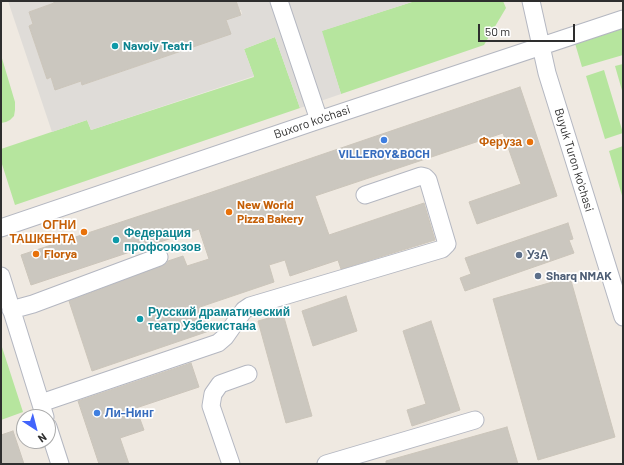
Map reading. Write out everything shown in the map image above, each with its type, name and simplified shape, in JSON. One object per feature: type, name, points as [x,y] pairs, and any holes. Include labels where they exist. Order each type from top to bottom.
[{"type":"street","points":[[279,1],[318,120]]},
{"type":"street","name":"Buyuk Turon ko'chasi","points":[[531,1],[547,73],[623,317]]},
{"type":"street","name":"Buxoro ko'chasi","points":[[1,228],[318,120],[623,19]]},
{"type":"street","points":[[46,409],[218,343],[226,337],[244,310],[250,306],[442,249],[447,244],[428,180],[425,177],[421,176],[365,195]]},
{"type":"street","points":[[11,310],[33,304],[159,257]]},
{"type":"street","points":[[1,276],[43,409]]},
{"type":"street","points":[[231,464],[211,406],[213,394],[220,384],[248,374]]},
{"type":"street","points":[[326,464],[475,420]]},
{"type":"street","points":[[55,449],[60,464]]},
{"type":"green space","points":[[415,1],[503,1],[506,8],[484,45],[341,94],[321,31]]},
{"type":"green space","points":[[623,26],[623,55],[582,67],[574,40]]},
{"type":"green space","points":[[275,37],[300,108],[15,205],[1,161],[1,149],[87,120],[91,130],[254,77],[244,49]]},
{"type":"green space","points":[[1,55],[15,102],[15,110],[14,116],[10,120],[1,123]]},
{"type":"green space","points":[[623,64],[623,94],[615,66]]},
{"type":"green space","points":[[604,70],[623,133],[605,139],[586,76]]},
{"type":"green space","points":[[623,146],[623,199],[609,151]]},
{"type":"green space","points":[[1,344],[22,409],[16,409],[16,415],[1,420]]},
{"type":"shaded area","points":[[8,1],[54,1],[54,3],[29,12],[33,24],[29,26],[47,79],[51,77],[55,89],[81,81],[83,85],[230,34],[226,19],[242,14],[236,1],[415,1],[322,31],[341,94],[300,108],[275,37],[244,49],[254,76],[91,130],[87,120],[52,132]]},
{"type":"building","name":"Navoiy Teatri","points":[[54,1],[236,1],[241,15],[226,20],[231,34],[82,85],[81,81],[55,90],[51,77],[47,79],[29,26],[33,24],[29,12],[54,3]]},
{"type":"building","points":[[520,87],[557,196],[477,224],[469,202],[521,184],[503,133],[315,196],[329,235],[424,203],[435,240],[341,269],[338,260],[290,276],[285,260],[269,265],[274,282],[200,307],[209,331],[92,371],[69,301],[162,266],[168,261],[183,256],[187,266],[209,259],[199,229],[31,285],[21,255],[209,193]]},
{"type":"building","name":"УзА","points":[[568,223],[573,239],[569,240],[574,253],[465,291],[460,278],[471,274],[465,258]]},
{"type":"building","points":[[570,277],[615,437],[538,460],[493,299]]},
{"type":"building","points":[[346,296],[357,331],[313,346],[302,311]]},
{"type":"building","points":[[283,314],[312,416],[286,423],[258,321]]},
{"type":"building","points":[[431,321],[460,410],[412,426],[407,410],[426,404],[403,331]]},
{"type":"building","points":[[191,363],[199,387],[136,408],[144,430],[120,438],[129,464],[99,464],[78,401]]},
{"type":"building","points":[[507,427],[518,464],[386,464],[386,461]]},
{"type":"building","points":[[13,431],[16,440],[16,449],[19,449],[24,464],[1,464],[1,435]]},
{"type":"place","name":"Navoiy Teatri","points":[[115,46]]},
{"type":"place","name":"VILLEROY&BOCH","points":[[384,140]]},
{"type":"place","name":"Феруза","points":[[530,142]]},
{"type":"place","name":"New World Pizza Bakery","points":[[229,212]]},
{"type":"place","name":"ОГНИ ТАШКЕНТА","points":[[84,232]]},
{"type":"place","name":"Федерация профсоюзов","points":[[116,240]]},
{"type":"place","name":"Florya","points":[[36,254]]},
{"type":"place","name":"УзА","points":[[519,255]]},
{"type":"place","name":"Sharq NMAK","points":[[538,276]]},
{"type":"place","name":"Русский драматический театр Узбекистана","points":[[140,319]]},
{"type":"place","name":"Ли-Нинг","points":[[97,413]]}]
